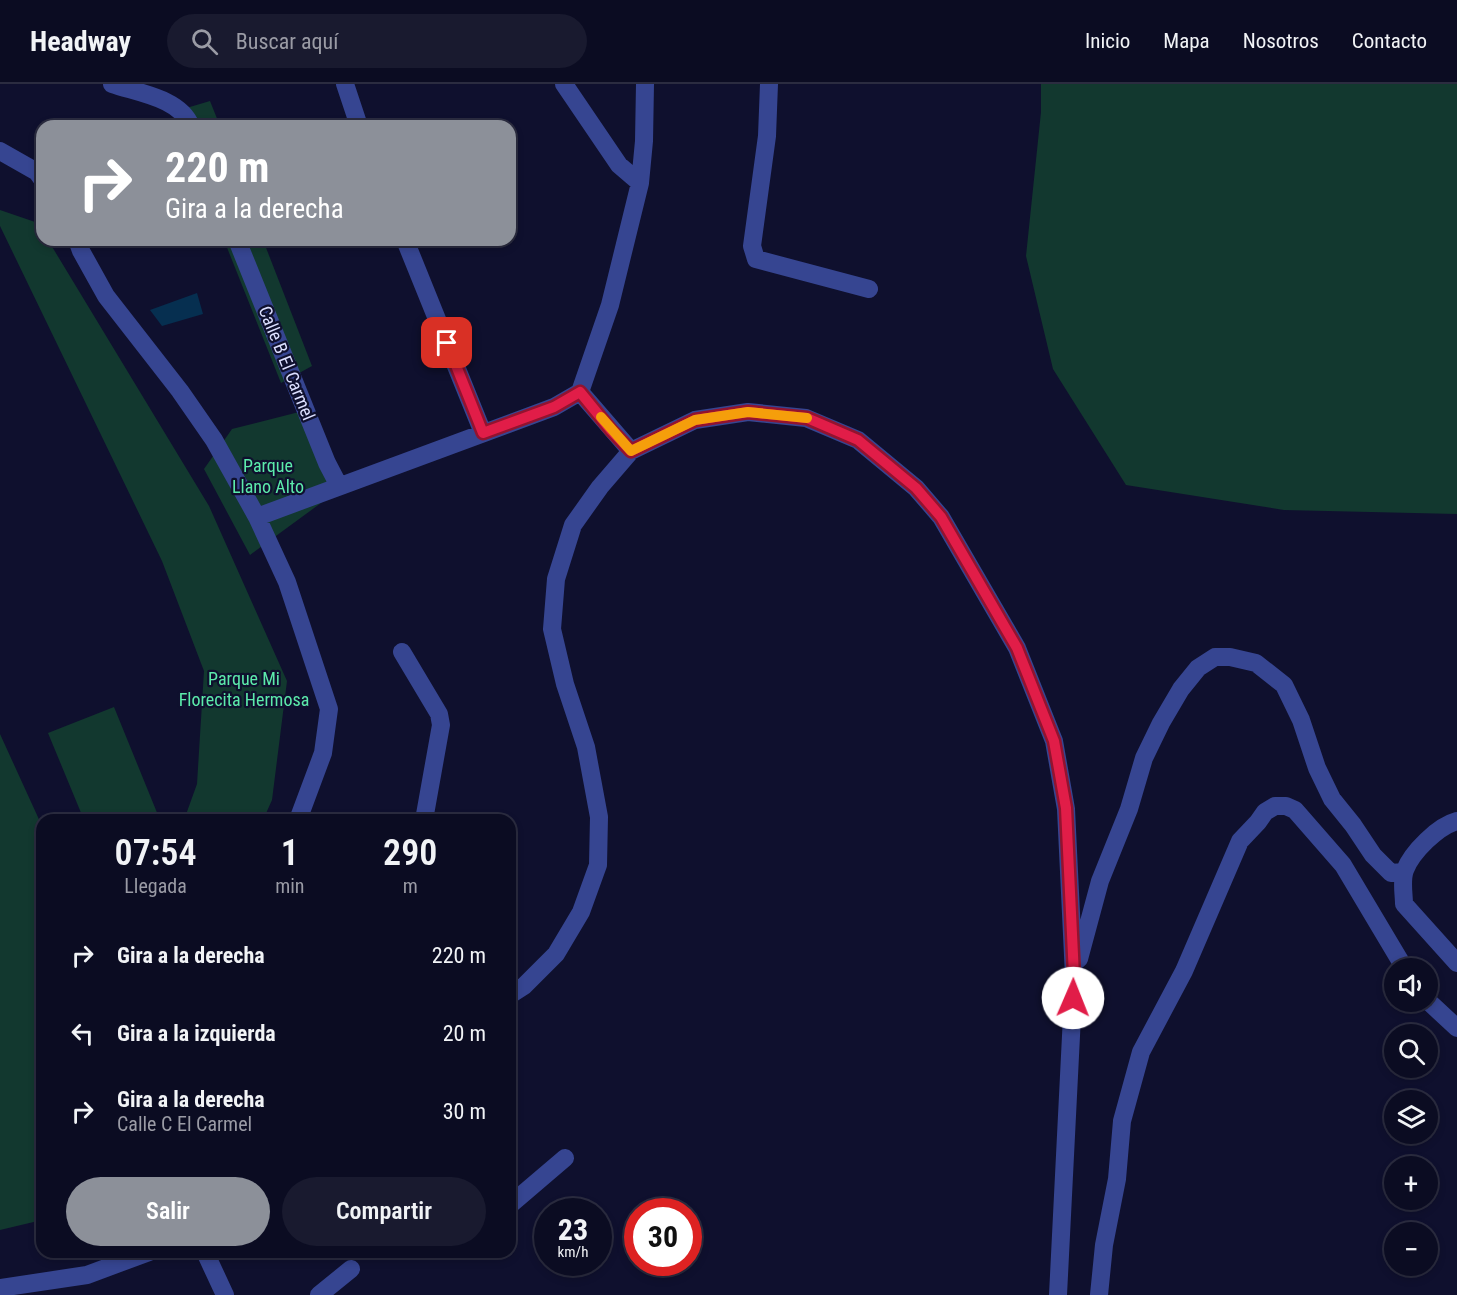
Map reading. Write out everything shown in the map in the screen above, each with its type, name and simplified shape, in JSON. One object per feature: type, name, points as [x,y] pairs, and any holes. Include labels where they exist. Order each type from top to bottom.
[{"type":"street","points":[[112,84],[171,104],[187,116],[189,120]]},
{"type":"street","points":[[345,84],[357,120]]},
{"type":"street","points":[[564,84],[620,165],[640,183]]},
{"type":"street","points":[[257,517],[554,407],[580,392],[610,305],[640,183],[644,141],[645,84]]},
{"type":"street","points":[[769,84],[767,136],[752,246],[756,259],[869,289]]},
{"type":"street","points":[[0,151],[36,171]]},
{"type":"street","points":[[79,246],[106,296],[180,391],[214,440],[257,517],[287,582],[330,709],[323,753],[300,814]]},
{"type":"street","name":"Calle B El Carmel","points":[[239,246],[327,463],[339,486]]},
{"type":"street","points":[[407,246],[483,433]]},
{"type":"street","points":[[580,392],[631,451]]},
{"type":"street","points":[[516,991],[556,954],[581,912],[597,865],[599,817],[586,747],[565,684],[552,630],[556,579],[573,525],[600,487],[631,451],[695,420],[748,412],[807,418],[858,440],[916,488],[941,517],[1017,648],[1054,741],[1066,808],[1074,976],[1058,1295]]},
{"type":"street","points":[[402,652],[439,714],[441,725],[425,814]]},
{"type":"street","points":[[1074,976],[1100,880],[1129,809],[1144,758],[1181,689],[1198,668],[1215,657],[1230,657],[1256,663],[1284,685],[1301,720],[1317,768],[1332,799],[1373,855],[1391,873],[1404,872]]},
{"type":"street","points":[[1099,1295],[1104,1245],[1118,1179],[1122,1121],[1141,1052],[1184,971],[1239,841],[1265,812],[1275,806],[1286,806],[1295,810],[1343,865],[1399,958]]},
{"type":"street","points":[[1457,821],[1429,838],[1412,858],[1404,872],[1404,904],[1457,963]]},
{"type":"street","points":[[1438,1010],[1457,1028]]},
{"type":"street","points":[[516,1200],[565,1158]]},
{"type":"street","points":[[0,1288],[87,1275],[133,1258]]},
{"type":"street","points":[[208,1258],[225,1295]]},
{"type":"street","points":[[319,1295],[351,1269]]},
{"type":"green space","points":[[1041,84],[1457,84],[1457,514],[1284,510],[1126,485],[1053,369],[1026,256],[1041,112]]},
{"type":"green space","points":[[210,101],[218,120],[176,120],[173,112]]},
{"type":"green space","name":"Parque Mi Florecita Hermosa","points":[[0,210],[36,222],[36,246],[52,246],[209,506],[287,681],[272,800],[266,814],[186,814],[197,784],[204,671],[162,561],[0,226]]},
{"type":"green space","points":[[226,246],[265,246],[312,366],[281,383]]},
{"type":"green space","name":"Parque Llano Alto","points":[[299,412],[336,492],[250,555],[204,469],[232,429]]},
{"type":"green space","points":[[114,707],[158,814],[82,814],[48,733]]},
{"type":"green space","points":[[0,734],[37,814],[36,1221],[0,1230]]},
{"type":"water","points":[[197,293],[203,314],[162,326],[150,310]]},
{"type":"slow traffic","points":[[601,417],[631,451],[695,420],[748,412],[807,418]]},
{"type":"route","points":[[447,343],[483,433],[554,407],[580,392],[631,451],[695,420],[748,412],[807,418],[858,440],[916,488],[941,517],[1017,648],[1054,741],[1066,808],[1070,857],[1073,998]]}]
